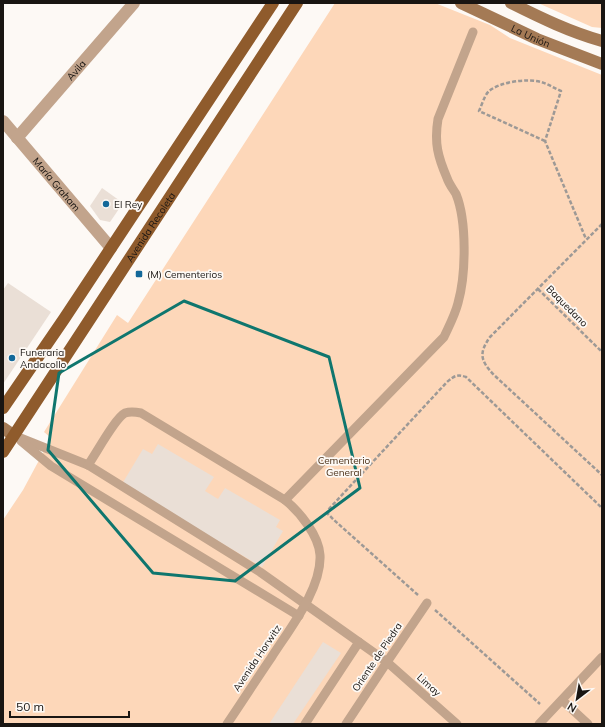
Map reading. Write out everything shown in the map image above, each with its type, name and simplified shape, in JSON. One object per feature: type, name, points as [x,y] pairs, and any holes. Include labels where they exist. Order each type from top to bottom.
[{"type":"main road","name":"Avenida Recoleta","points":[[3,408],[273,3]]},
{"type":"main road","name":"Avenida Recoleta","points":[[3,452],[297,3]]},
{"type":"main road","name":"La Unión","points":[[461,3],[537,39],[602,64]]},
{"type":"main road","name":"La Unión","points":[[511,3],[559,27],[602,41]]},
{"type":"main road","points":[[3,428],[14,436]]},
{"type":"street","name":"Avila","points":[[17,138],[134,3]]},
{"type":"street","name":"María Graham","points":[[3,121],[111,248]]},
{"type":"lane","points":[[286,500],[444,337],[451,323],[462,286],[464,244],[462,220],[456,195],[438,157],[436,133],[438,119],[473,32]]},
{"type":"lane","name":"Avenida Horwitz","points":[[88,465],[118,419],[127,412],[134,411],[141,413],[286,500],[294,507],[307,524],[316,540],[320,554],[318,574],[305,604],[227,724]]},
{"type":"lane","points":[[14,436],[88,465],[260,572],[387,662]]},
{"type":"lane","points":[[14,436],[51,466],[298,616]]},
{"type":"lane","name":"Oriente de Piedra","points":[[346,724],[428,603]]},
{"type":"lane","points":[[305,724],[359,642]]},
{"type":"lane","points":[[539,724],[602,657]]},
{"type":"lane","name":"Limay","points":[[387,662],[457,724]]},
{"type":"lane","points":[[562,700],[588,724]]},
{"type":"path","points":[[545,141],[479,111],[485,96],[489,91],[512,82],[532,81],[540,82],[561,91],[545,141],[586,239]]},
{"type":"path","points":[[602,224],[490,337],[483,348],[482,358],[484,363],[494,375],[602,475]]},
{"type":"path","name":"Baquedano","points":[[538,289],[602,352]]},
{"type":"path","points":[[550,713],[334,520],[328,514],[328,510],[452,378],[460,375],[466,377],[602,508]]},
{"type":"highlighted area","points":[[184,301],[329,357],[360,488],[235,581],[153,573],[48,450],[59,373]]},
{"type":"green space","name":"Cementerio General","points":[[335,3],[435,3],[490,25],[510,38],[602,75],[602,724],[3,724],[3,520],[23,490],[51,438],[44,432],[117,315],[128,323]]},
{"type":"green space","points":[[538,3],[602,3],[602,28],[592,27]]},
{"type":"building","name":"El Rey","points":[[102,188],[123,203],[110,222],[100,220],[90,206]]},
{"type":"building","points":[[8,283],[51,312],[3,384],[3,290]]},
{"type":"building","points":[[158,444],[214,477],[205,491],[218,499],[225,488],[280,520],[276,527],[283,531],[262,567],[122,484],[143,449],[152,454]]},
{"type":"building","points":[[323,642],[341,653],[293,724],[269,724]]},
{"type":"place","name":"El Rey","points":[[106,204]]},
{"type":"place","name":"(M) Cementerios","points":[[139,274]]},
{"type":"place","name":"Funeraria Andacollo","points":[[12,358]]}]
